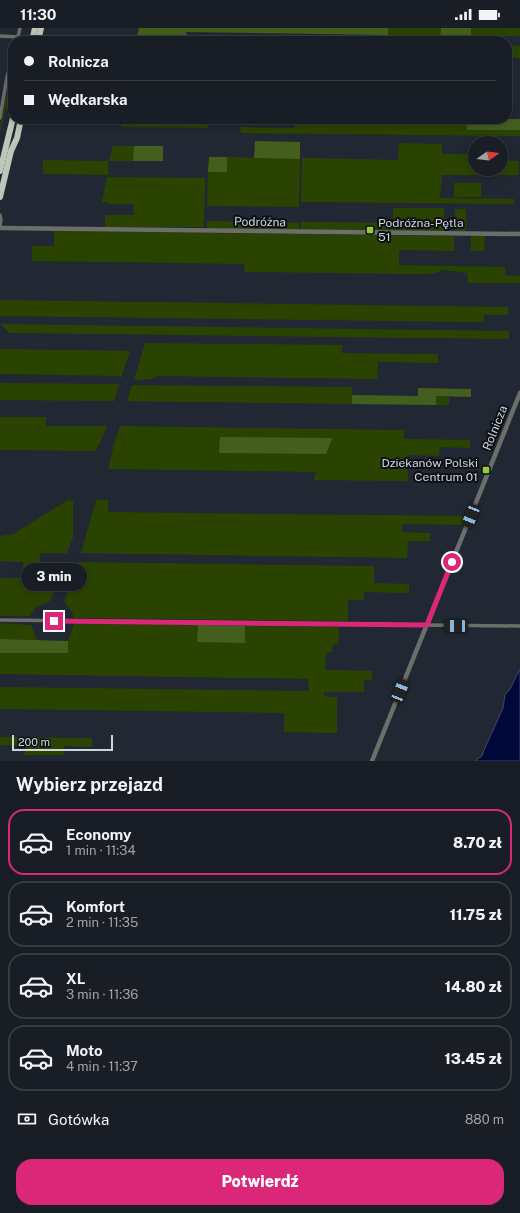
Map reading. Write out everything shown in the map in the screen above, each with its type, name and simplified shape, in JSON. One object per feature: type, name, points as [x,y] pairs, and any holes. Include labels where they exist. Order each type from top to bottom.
[{"type":"highway","points":[[0,171],[12,124]]},
{"type":"highway","points":[[0,197],[11,151],[17,138],[20,124]]},
{"type":"street","points":[[0,118],[8,74]]},
{"type":"street","points":[[0,215],[0,227]]},
{"type":"street","name":"Podróżna","points":[[0,227],[520,234]]},
{"type":"street","name":"Rolnicza","points":[[372,761],[520,393]]},
{"type":"street","points":[[0,620],[520,626]]},
{"type":"green space","points":[[139,28],[388,28],[388,35],[186,32],[187,36],[137,36]]},
{"type":"green space","points":[[388,28],[441,28],[440,36],[388,35]]},
{"type":"green space","points":[[441,28],[471,28],[471,36],[440,36]]},
{"type":"green space","points":[[471,28],[520,28],[520,36],[471,36]]},
{"type":"green space","points":[[512,45],[520,46],[520,58],[512,58]]},
{"type":"green space","points":[[8,89],[8,99],[0,133],[0,126]]},
{"type":"green space","points":[[512,119],[520,119],[520,130],[467,130],[467,124],[512,124]]},
{"type":"green space","points":[[122,124],[208,124],[208,128],[121,127]]},
{"type":"green space","points":[[295,124],[467,124],[467,130],[520,130],[520,136],[241,133],[240,127],[295,128]]},
{"type":"green space","points":[[255,141],[300,142],[300,159],[254,158]]},
{"type":"green space","points":[[399,143],[442,144],[442,154],[468,154],[468,175],[442,175],[440,198],[514,199],[514,204],[301,202],[302,158],[398,160]]},
{"type":"green space","points":[[113,146],[134,146],[133,161],[109,161]]},
{"type":"green space","points":[[134,146],[163,146],[163,161],[133,161]]},
{"type":"green space","points":[[209,157],[227,157],[227,172],[208,172]]},
{"type":"green space","points":[[227,157],[300,159],[299,207],[207,206],[208,172],[226,172]]},
{"type":"green space","points":[[43,160],[108,161],[108,175],[43,174]]},
{"type":"green space","points":[[508,160],[519,161],[518,175],[508,175]]},
{"type":"green space","points":[[107,177],[205,178],[204,227],[105,227],[105,215],[134,215],[133,204],[107,204],[107,202],[102,202]]},
{"type":"green space","points":[[454,183],[481,183],[481,197],[454,197]]},
{"type":"green space","points":[[393,208],[444,208],[444,231],[301,230],[301,222],[393,223]]},
{"type":"green space","points":[[455,209],[466,209],[466,231],[455,231]]},
{"type":"green space","points":[[207,221],[299,223],[300,230],[207,229]]},
{"type":"green space","points":[[54,231],[454,236],[454,251],[399,250],[399,265],[505,267],[505,275],[520,276],[520,283],[468,283],[467,273],[444,270],[424,274],[245,272],[244,264],[32,261],[32,246],[54,246]]},
{"type":"green space","points":[[471,236],[485,236],[484,251],[471,251]]},
{"type":"green space","points":[[0,300],[508,307],[508,315],[484,315],[483,322],[0,316]]},
{"type":"green space","points":[[0,324],[509,331],[509,339],[10,333]]},
{"type":"green space","points":[[145,343],[342,345],[342,353],[438,354],[438,363],[378,362],[377,379],[157,376],[152,379],[134,380]]},
{"type":"green space","points":[[0,349],[130,351],[121,378],[119,376],[0,374]]},
{"type":"green space","points":[[0,383],[119,384],[114,401],[0,400]]},
{"type":"green space","points":[[132,385],[352,387],[352,404],[127,401]]},
{"type":"green space","points":[[418,388],[471,389],[471,397],[436,396],[436,405],[352,404],[352,395],[418,396]]},
{"type":"green space","points":[[436,396],[449,397],[449,405],[436,405]]},
{"type":"green space","points":[[0,417],[46,417],[46,426],[107,426],[95,451],[0,450]]},
{"type":"green space","points":[[120,426],[404,430],[404,439],[470,440],[470,448],[440,447],[439,456],[407,455],[408,481],[314,480],[316,472],[108,469]]},
{"type":"green space","points":[[220,437],[332,438],[326,454],[219,453]]},
{"type":"green space","points":[[68,500],[73,501],[73,537],[67,553],[40,553],[40,562],[64,562],[56,588],[50,601],[36,607],[30,616],[0,616],[0,578],[22,578],[23,562],[0,561],[0,536],[13,534]]},
{"type":"green space","points":[[96,500],[108,500],[108,512],[467,516],[464,525],[402,524],[402,532],[430,533],[430,541],[408,541],[407,558],[81,553]]},
{"type":"green space","points":[[78,562],[374,566],[374,583],[409,584],[409,593],[364,592],[364,600],[348,600],[348,621],[74,618],[71,610],[64,602]]},
{"type":"green space","points":[[0,623],[31,625],[37,640],[0,639]]},
{"type":"green space","points":[[74,624],[198,625],[197,642],[245,642],[245,626],[339,627],[338,644],[333,644],[332,652],[326,653],[325,670],[372,671],[372,680],[364,680],[364,692],[324,692],[324,696],[337,697],[337,733],[284,732],[284,713],[0,709],[0,687],[309,691],[308,679],[0,674],[0,653],[68,653],[68,641]]},
{"type":"green space","points":[[198,625],[245,626],[245,643],[197,642]]},
{"type":"green space","points":[[0,639],[68,641],[68,653],[0,653]]},
{"type":"green space","points":[[0,737],[92,738],[92,747],[64,746],[64,755],[24,755],[25,746],[0,745]]},
{"type":"shaded area","points":[[520,669],[520,761],[475,761],[482,756],[503,708],[505,695],[510,689]]},
{"type":"place","name":"Podróżna-Pętla 51","points":[[370,230]]},
{"type":"place","name":"Dziekanów Polski Centrum 01","points":[[486,470]]},
{"type":"route","points":[[54,621],[427,625],[452,562]]}]
